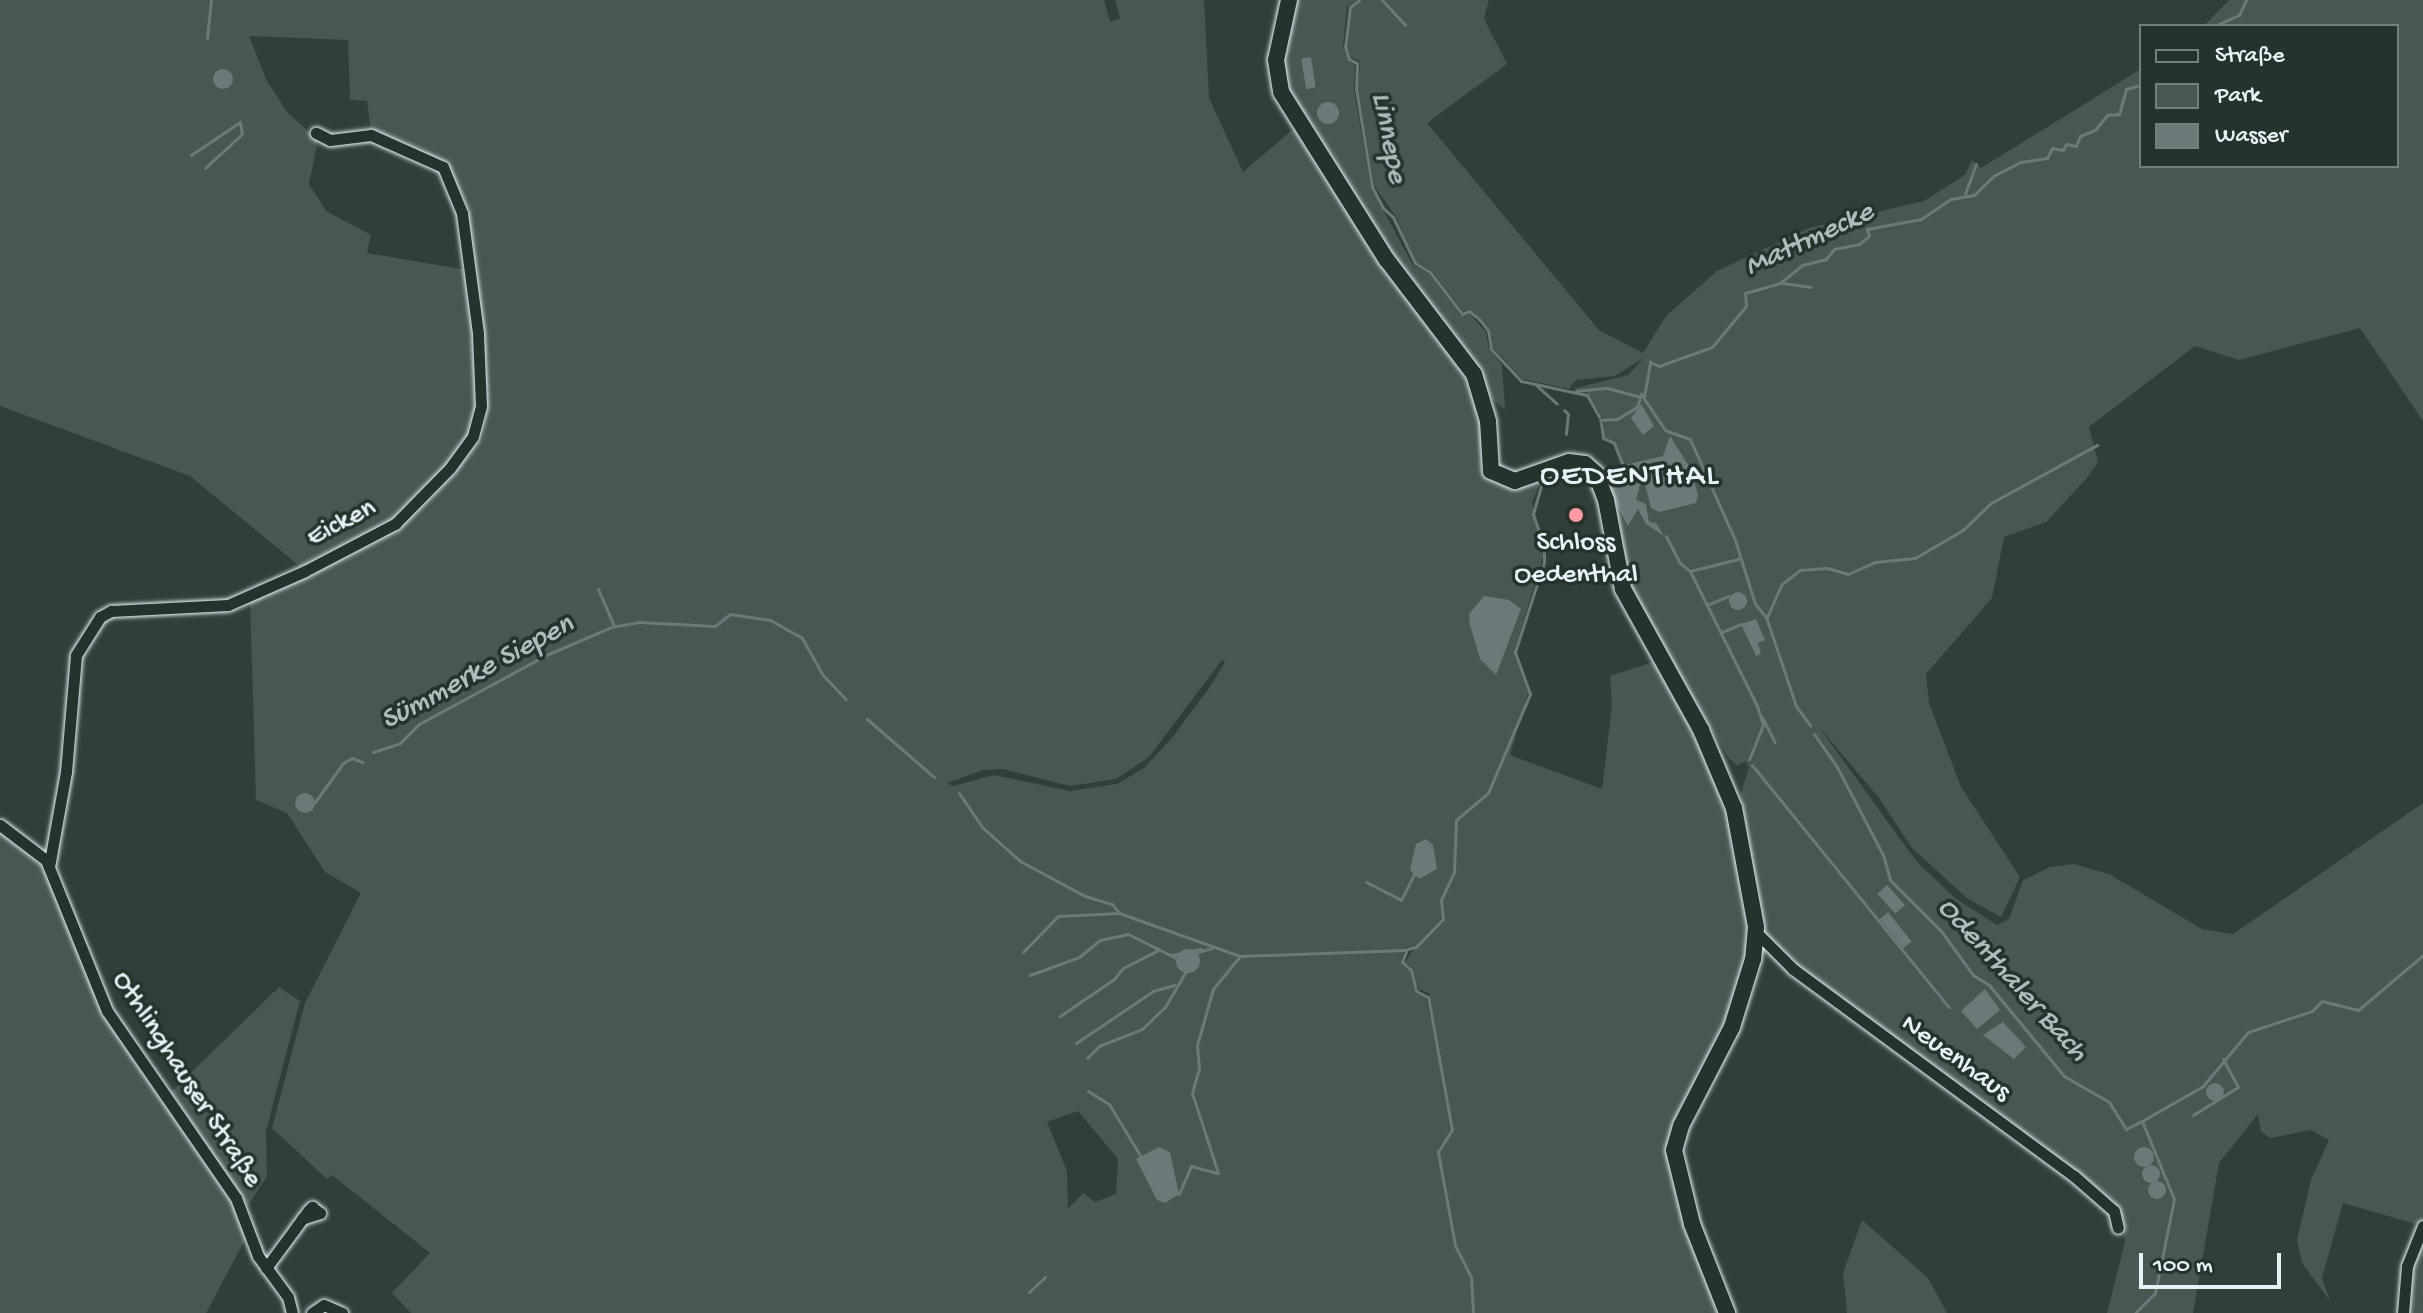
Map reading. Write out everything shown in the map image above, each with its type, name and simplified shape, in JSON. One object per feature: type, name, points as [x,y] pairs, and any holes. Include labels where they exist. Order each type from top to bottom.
[{"type":"main road","points":[[1289,0],[1276,60],[1281,92],[1387,260],[1474,374],[1488,421],[1491,471],[1515,481],[1569,462],[1585,464],[1596,474],[1606,500],[1623,589],[1727,786],[1756,932],[1740,1008],[1675,1145],[1692,1224],[1727,1313]]},
{"type":"street","name":"Eicken","points":[[49,867],[66,772],[76,655],[100,617],[111,611],[228,605],[305,571],[395,524],[450,468],[473,436],[481,406],[478,333],[462,213],[443,167],[371,135],[330,140],[316,133]]},
{"type":"street","points":[[0,825],[26,841],[49,867]]},
{"type":"street","name":"Othlinghauser Straße","points":[[49,867],[97,994],[236,1198],[266,1268],[288,1297],[292,1313]]},
{"type":"street","name":"Neuenhaus","points":[[1756,932],[1793,969],[2091,1190],[2114,1211],[2118,1228]]},
{"type":"street","points":[[266,1268],[302,1219]]},
{"type":"street","points":[[2403,1313],[2407,1266],[2423,1226]]},
{"type":"street","points":[[312,1313],[324,1305],[342,1313]]},
{"type":"green space","points":[[0,0],[1104,0],[1110,22],[1120,18],[1115,0],[1204,0],[1209,98],[1243,172],[1297,126],[1460,366],[1482,422],[1485,472],[1509,486],[1563,468],[1563,473],[1543,477],[1532,502],[1544,554],[1514,652],[1528,693],[1510,755],[1602,789],[1612,705],[1610,676],[1656,661],[1724,796],[1747,900],[1749,939],[1735,1007],[1668,1144],[1721,1313],[411,1313],[392,1293],[430,1253],[332,1175],[327,1179],[272,1128],[305,1003],[361,893],[325,872],[287,813],[256,800],[250,599],[397,526],[483,438],[487,410],[468,241],[469,209],[444,162],[371,133],[367,101],[350,100],[348,40],[249,36],[267,81],[287,112],[318,140],[309,184],[326,211],[371,235],[367,253],[467,270],[476,334],[478,435],[393,521],[303,569],[190,476],[0,406]],"holes":[[[1499,600],[1520,609],[1480,659],[1469,614]],[[1222,660],[1225,662],[1172,738],[1144,768],[1117,784],[1070,791],[994,775],[953,786],[947,783],[983,770],[1003,769],[1070,786],[1116,779],[1149,757]],[[1416,946],[1405,962],[1413,969],[1418,989],[1429,993],[1453,1128],[1426,997],[1415,993],[1410,970],[1401,962],[1406,947]],[[1078,1111],[1118,1159],[1116,1194],[1095,1202],[1083,1193],[1068,1209],[1067,1171],[1047,1122]]]},
{"type":"green space","points":[[1294,0],[1357,0],[1347,7],[1343,46],[1355,66],[1354,90],[1371,188],[1413,265],[1429,273],[1461,316],[1469,313],[1486,332],[1489,349],[1502,365],[1505,410],[1492,399],[1480,371],[1451,330],[1391,258],[1292,101],[1282,59]],"holes":[[[1311,58],[1316,88],[1306,89],[1301,59]]]},
{"type":"green space","points":[[1360,0],[1489,0],[1484,19],[1507,64],[1427,123],[1599,330],[1643,353],[1666,316],[1717,271],[1809,228],[1924,201],[1965,175],[1972,160],[1981,168],[2139,70],[2139,168],[2399,168],[2399,24],[2206,24],[2229,0],[2423,0],[2423,421],[2360,328],[2239,360],[2195,346],[2089,427],[2098,462],[2046,522],[2004,537],[1992,598],[1926,674],[1929,703],[1961,787],[2020,877],[2001,917],[1968,899],[1912,848],[1879,798],[1819,727],[1917,862],[1955,898],[1997,925],[2009,919],[2023,880],[2050,867],[2074,864],[2109,874],[2202,929],[2233,934],[2423,803],[2423,1226],[2343,1203],[2322,1278],[2330,1301],[2302,1263],[2297,1240],[2311,1180],[2329,1140],[2311,1130],[2271,1138],[2261,1132],[2258,1114],[2219,1163],[2193,1313],[2107,1313],[2125,1242],[2121,1219],[1793,968],[1763,933],[1741,792],[1749,767],[1745,761],[1737,766],[1728,757],[1628,588],[1609,499],[1621,466],[1613,444],[1602,439],[1604,421],[1594,404],[1587,393],[1573,389],[1628,375],[1644,358],[1615,376],[1576,380],[1569,389],[1522,379],[1493,348],[1489,328],[1470,309],[1463,312],[1432,271],[1416,262],[1395,215],[1374,186],[1358,88],[1360,61],[1350,57],[1347,46],[1351,8]],"holes":[[[1888,913],[1912,941],[1904,948],[1880,919]]]},
{"type":"green space","points":[[0,827],[44,869],[99,1005],[236,1209],[246,1238],[206,1313],[0,1313]]},
{"type":"green space","points":[[279,987],[300,1001],[266,1131],[267,1176],[248,1206],[171,1092]]},
{"type":"green space","points":[[1862,1220],[1928,1278],[1947,1313],[1847,1313],[1843,1273]]},
{"type":"green space","points":[[2423,1233],[2423,1313],[2406,1313],[2408,1275]]},
{"type":"water","points":[[1311,57],[1316,88],[1306,89],[1301,59]]},
{"type":"water","points":[[223,69],[230,72],[233,79],[230,86],[223,89],[216,86],[213,79],[216,72]]},
{"type":"water","points":[[1328,102],[1339,113],[1328,124],[1317,113]]},
{"type":"water","points":[[1641,404],[1654,426],[1643,435],[1631,418]]},
{"type":"water","points":[[1670,436],[1691,469],[1698,495],[1696,503],[1659,512],[1651,508],[1645,484],[1640,485],[1636,500],[1646,504],[1649,522],[1656,523],[1664,536],[1646,524],[1638,509],[1628,526],[1599,471],[1663,456]]},
{"type":"water","points":[[1738,592],[1747,601],[1738,610],[1729,601]]},
{"type":"water","points":[[1484,596],[1509,600],[1521,609],[1496,675],[1480,659],[1470,625],[1469,614]]},
{"type":"water","points":[[1756,619],[1765,640],[1758,643],[1761,654],[1756,656],[1741,624]]},
{"type":"water","points":[[305,793],[312,796],[315,803],[312,810],[305,813],[298,810],[295,803],[298,796]]},
{"type":"water","points":[[1426,839],[1433,845],[1437,869],[1419,879],[1410,870],[1416,844]]},
{"type":"water","points":[[1887,885],[1905,905],[1895,914],[1877,894]]},
{"type":"water","points":[[1888,912],[1912,942],[1903,948],[1879,919]]},
{"type":"water","points":[[1188,949],[1199,956],[1200,961],[1193,972],[1188,973],[1177,966],[1176,961],[1183,950]]},
{"type":"water","points":[[1985,989],[2000,1010],[1977,1029],[1961,1011]]},
{"type":"water","points":[[2003,1022],[2026,1047],[2014,1059],[1983,1035]]},
{"type":"water","points":[[2215,1083],[2224,1092],[2215,1101],[2206,1092]]},
{"type":"water","points":[[1159,1147],[1170,1152],[1179,1194],[1165,1203],[1157,1200],[1136,1159]]},
{"type":"water","points":[[2144,1147],[2151,1150],[2154,1157],[2151,1164],[2144,1167],[2137,1164],[2134,1157],[2137,1150]]},
{"type":"water","points":[[2151,1165],[2160,1174],[2151,1183],[2142,1174]]},
{"type":"water","points":[[2153,1181],[2161,1181],[2166,1190],[2164,1197],[2153,1199],[2148,1194],[2148,1186]]},
{"type":"waterway","points":[[207,38],[211,0]]},
{"type":"waterway","name":"Linnepe","points":[[1359,0],[1350,7],[1345,46],[1349,59],[1357,63],[1356,88],[1372,187],[1383,208],[1393,217],[1415,263],[1430,272],[1462,314],[1469,311],[1479,319],[1488,330],[1491,349],[1521,381],[1587,395],[1599,417]]},
{"type":"waterway","points":[[1382,0],[1405,25]]},
{"type":"waterway","name":"Mattmecke","points":[[2219,24],[2239,15],[2246,0]]},
{"type":"waterway","name":"Mattmecke","points":[[1644,397],[1650,362],[1659,366],[1712,347],[1746,306],[1745,293],[1780,283],[1802,265],[1826,259],[1834,249],[1859,244],[1869,236],[1867,229],[1921,219],[1951,199],[1974,195],[1995,175],[2021,162],[2047,158],[2052,148],[2063,150],[2066,144],[2076,146],[2080,136],[2095,130],[2107,115],[2119,114],[2126,89],[2139,86]]},
{"type":"waterway","points":[[191,155],[240,122],[242,134],[205,168]]},
{"type":"waterway","points":[[1965,194],[1976,164]]},
{"type":"waterway","points":[[1783,283],[1811,287]]},
{"type":"waterway","points":[[1536,385],[1557,404]]},
{"type":"waterway","points":[[1576,391],[1607,388],[1640,397]]},
{"type":"waterway","name":"Odenthaler Bach","points":[[1600,420],[1617,419],[1637,407],[1641,394],[1665,430],[1690,439],[1735,540],[1755,604],[1766,617],[1796,706],[1810,725]]},
{"type":"waterway","points":[[1564,410],[1568,414],[1566,434]]},
{"type":"waterway","points":[[1601,423],[1603,438],[1614,443],[1622,463]]},
{"type":"waterway","points":[[1767,617],[1782,584],[1800,570],[1827,568],[1848,574],[1875,562],[1915,558],[1963,530],[1991,503],[2097,445]]},
{"type":"waterway","points":[[1553,475],[1565,475],[1564,470]]},
{"type":"waterway","points":[[1473,1313],[1471,1277],[1455,1245],[1438,1152],[1452,1130],[1428,997],[1416,991],[1411,970],[1402,962],[1407,949],[1416,947],[1443,919],[1441,900],[1454,872],[1456,820],[1488,793],[1530,694],[1515,652],[1544,562],[1544,546],[1533,514],[1543,478]]},
{"type":"waterway","points":[[1666,536],[1680,563],[1690,571],[1757,706],[1763,725],[1749,759]]},
{"type":"waterway","name":"Odenthaler Bach","points":[[1690,571],[1739,559]]},
{"type":"waterway","points":[[598,589],[614,626]]},
{"type":"waterway","points":[[1707,605],[1728,596]]},
{"type":"waterway","name":"Sümmerke Siepen","points":[[373,752],[400,743],[419,724],[544,656],[611,627],[639,622],[715,626],[730,614],[770,620],[802,638],[822,674],[846,700]]},
{"type":"waterway","points":[[1722,632],[1741,624]]},
{"type":"waterway","points":[[1762,717],[1775,742]]},
{"type":"waterway","points":[[867,719],[934,777]]},
{"type":"waterway","name":"Odenthaler Bach","points":[[1814,734],[1837,767],[1883,855],[1890,880],[1941,931],[1973,975],[1989,985],[2064,1076],[2109,1102],[2126,1129],[2142,1121],[2174,1199],[2155,1293],[2135,1313]]},
{"type":"waterway","name":"Sümmerke Siepen","points":[[315,802],[343,763],[352,758],[362,762]]},
{"type":"waterway","points":[[1752,765],[1949,1007]]},
{"type":"waterway","points":[[959,793],[982,827],[1020,861],[1085,896],[1112,904],[1119,913],[1240,956]]},
{"type":"waterway","points":[[1366,882],[1401,900],[1414,875]]},
{"type":"waterway","points":[[1023,952],[1058,916],[1118,913]]},
{"type":"waterway","points":[[1030,975],[1079,957],[1100,940],[1128,934],[1176,958]]},
{"type":"waterway","points":[[1198,952],[1212,948]]},
{"type":"waterway","points":[[1172,955],[1200,949]]},
{"type":"waterway","points":[[1060,1016],[1114,979],[1123,968],[1158,950]]},
{"type":"waterway","points":[[1179,1194],[1191,1166],[1218,1173],[1192,1093],[1199,1068],[1197,1045],[1213,989],[1240,956],[1405,950]]},
{"type":"waterway","points":[[2142,1121],[2203,1086],[2248,1032],[2312,1011],[2322,1001],[2358,1010],[2423,955]]},
{"type":"waterway","points":[[1087,1058],[1099,1046],[1142,1029],[1165,1007],[1186,971]]},
{"type":"waterway","points":[[1076,1043],[1153,991],[1174,985]]},
{"type":"waterway","points":[[2193,1115],[2238,1087],[2223,1059]]},
{"type":"waterway","points":[[1088,1091],[1109,1104],[1141,1157]]},
{"type":"waterway","points":[[1029,1292],[1045,1277]]},
{"type":"place","name":"Schloss Oedenthal","points":[[1576,515]]},
{"type":"district","name":"OEDENTHAL","points":[[1630,477]]}]
